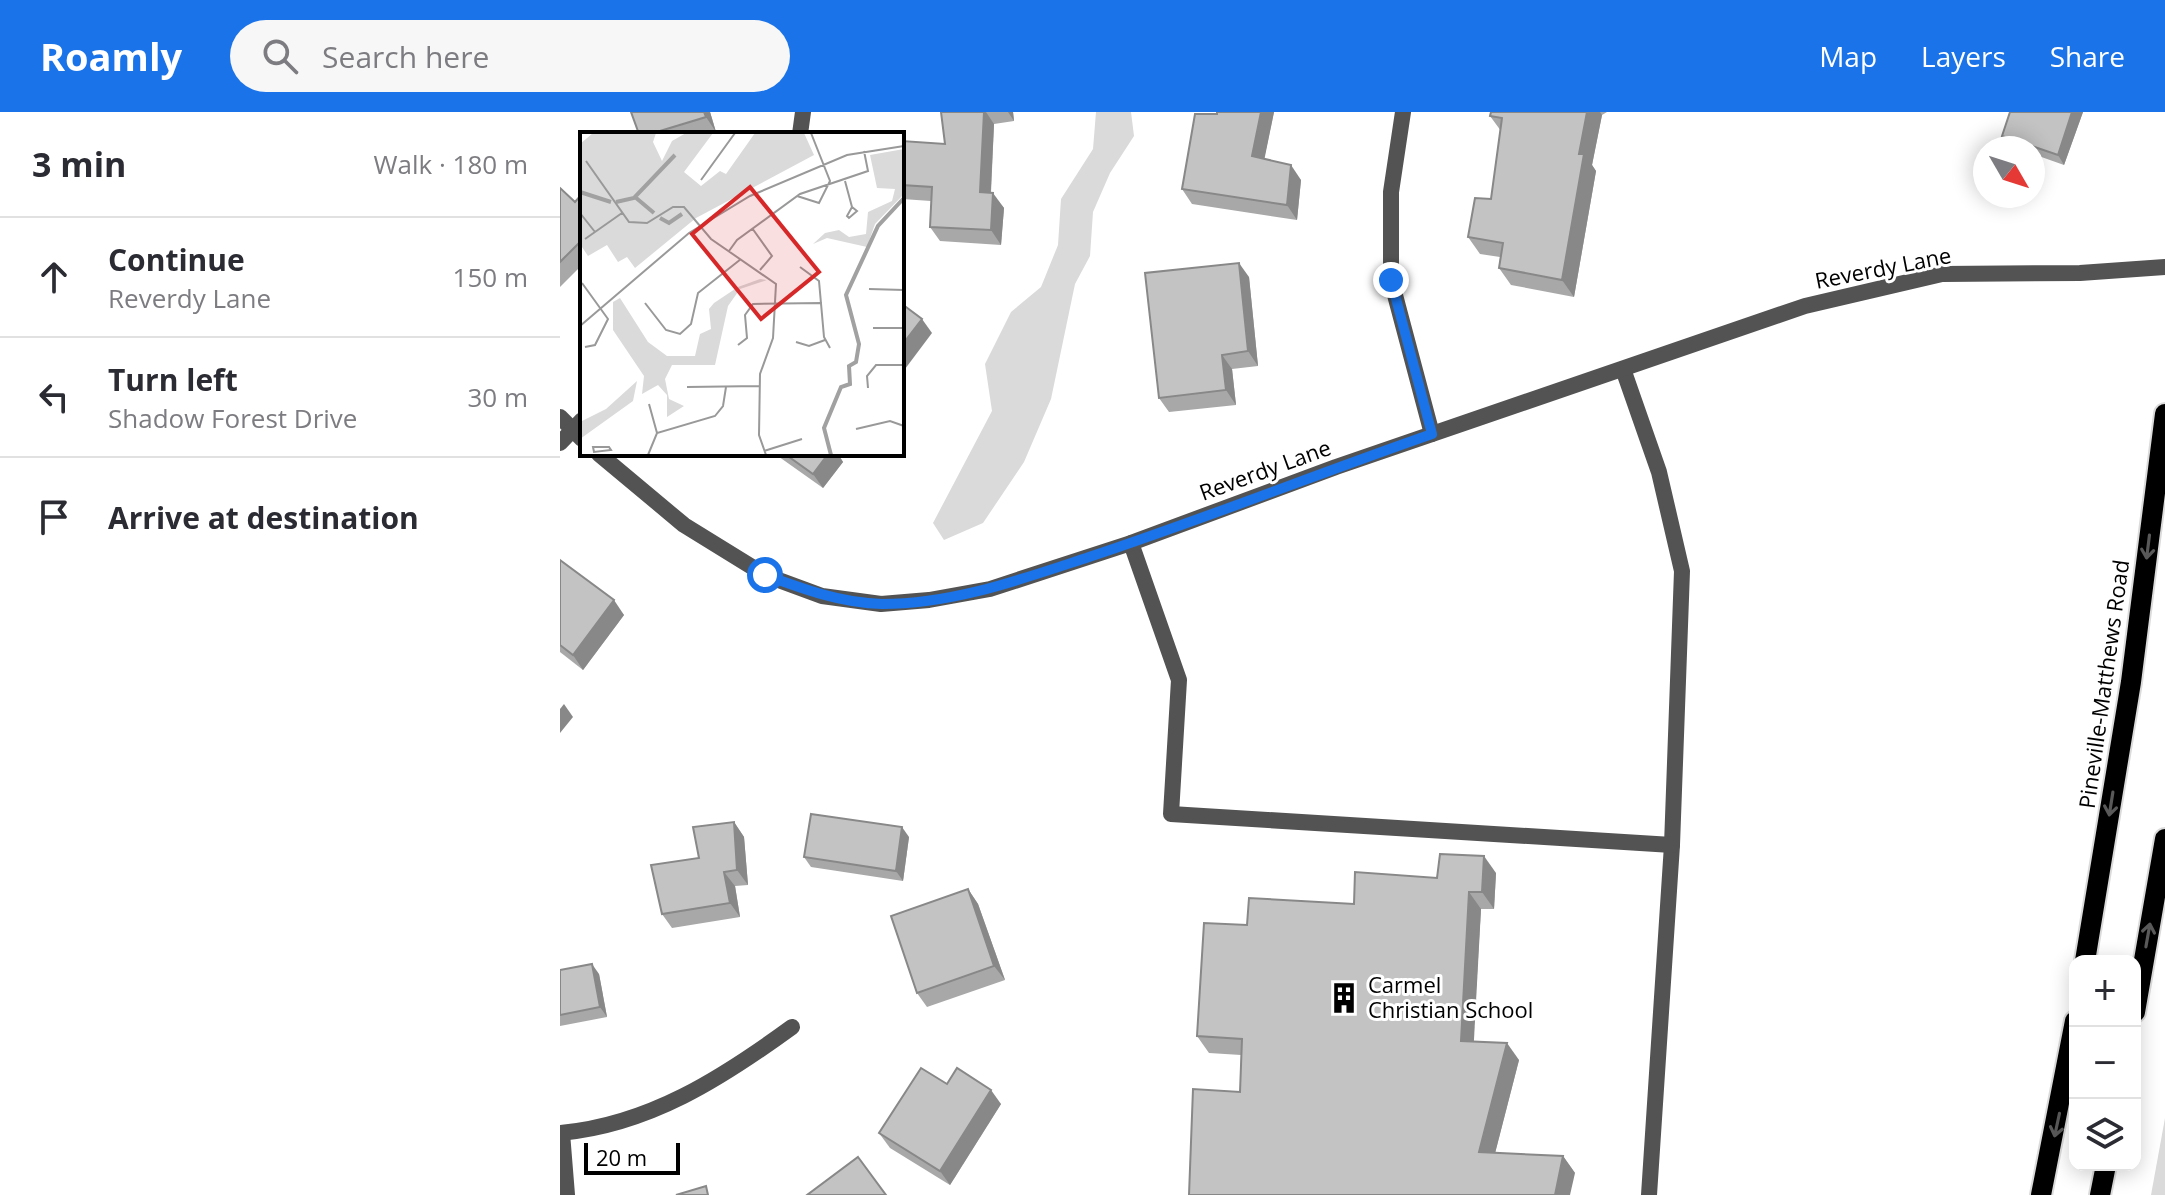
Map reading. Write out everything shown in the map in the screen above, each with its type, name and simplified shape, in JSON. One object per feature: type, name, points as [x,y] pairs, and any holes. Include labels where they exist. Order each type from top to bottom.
[{"type":"main road","name":"Pineville-Matthews Road","points":[[2086,955],[2131,682],[2165,414]]},
{"type":"main road","points":[[2141,977],[2165,839]]},
{"type":"main road","points":[[2041,1195],[2074,1027]]},
{"type":"main road","points":[[2100,1195],[2105,1171]]},
{"type":"street","points":[[800,132],[803,112]]},
{"type":"street","points":[[1403,112],[1391,192],[1391,280],[1432,434]]},
{"type":"street","name":"Reverdy Lane","points":[[602,456],[715,546],[765,575],[822,596],[881,604],[929,600],[990,589],[1131,543],[1432,434],[1805,306],[1942,274],[2080,273],[2165,267]]},
{"type":"street","points":[[1623,369],[1659,472],[1682,571],[1672,845],[1649,1195]]},
{"type":"street","points":[[560,417],[579,429],[560,443]]},
{"type":"street","points":[[1131,543],[1179,680],[1171,814],[1672,845]]},
{"type":"street","points":[[567,1195],[561,1133],[616,1123],[673,1103],[744,1062],[792,1027]]},
{"type":"shaded area","points":[[1096,112],[1131,112],[1134,136],[1110,173],[1093,212],[1090,256],[1075,284],[1051,399],[1024,462],[983,523],[944,540],[933,523],[992,411],[985,364],[1011,312],[1041,287],[1058,245],[1061,199],[1093,149]]},
{"type":"shaded area","points":[[2165,1118],[2165,1195],[2151,1195]]},
{"type":"building","points":[[631,112],[704,112],[706,117],[657,132],[638,132]]},
{"type":"building","points":[[941,112],[984,112],[980,192],[993,193],[991,230],[930,227],[932,187],[904,185],[904,141],[945,144]]},
{"type":"building","points":[[1261,112],[1252,156],[1291,165],[1287,205],[1182,189],[1195,114]]},
{"type":"building","points":[[1491,112],[1587,112],[1579,154],[1584,154],[1562,280],[1499,268],[1503,243],[1468,237],[1475,198],[1491,199],[1502,118],[1490,116]]},
{"type":"building","points":[[2010,112],[2072,112],[2058,155],[2045,151],[2045,136],[2002,136]]},
{"type":"building","points":[[560,188],[575,202],[580,196],[580,242],[560,262]]},
{"type":"building","points":[[1239,263],[1248,351],[1222,355],[1226,390],[1159,398],[1145,273]]},
{"type":"building","points":[[904,306],[922,319],[904,342]]},
{"type":"building","points":[[788,456],[826,456],[813,474]]},
{"type":"building","points":[[560,560],[614,600],[573,655],[560,645]]},
{"type":"building","points":[[811,814],[902,827],[896,871],[804,857]]},
{"type":"building","points":[[734,822],[737,870],[724,872],[730,903],[662,914],[651,865],[699,858],[693,827]]},
{"type":"building","name":"Carmel Christian School","points":[[1440,854],[1484,856],[1482,892],[1469,892],[1461,1041],[1507,1043],[1479,1152],[1563,1156],[1555,1195],[1189,1195],[1193,1089],[1240,1092],[1242,1039],[1197,1036],[1204,923],[1247,925],[1249,898],[1354,904],[1355,872],[1437,878]]},
{"type":"building","points":[[968,889],[994,966],[917,993],[891,916]]},
{"type":"building","points":[[592,964],[600,1007],[560,1015],[560,970]]},
{"type":"building","points":[[921,1068],[947,1084],[957,1068],[991,1090],[940,1171],[879,1133]]},
{"type":"building","points":[[858,1157],[886,1195],[807,1195]]},
{"type":"building","points":[[706,1186],[708,1195],[676,1195]]},
{"type":"place","name":"Carmel Christian School","points":[[1344,998]]},
{"type":"route","points":[[765,575],[822,596],[881,604],[929,600],[990,589],[1131,543],[1432,434],[1401,329],[1391,280]]}]
